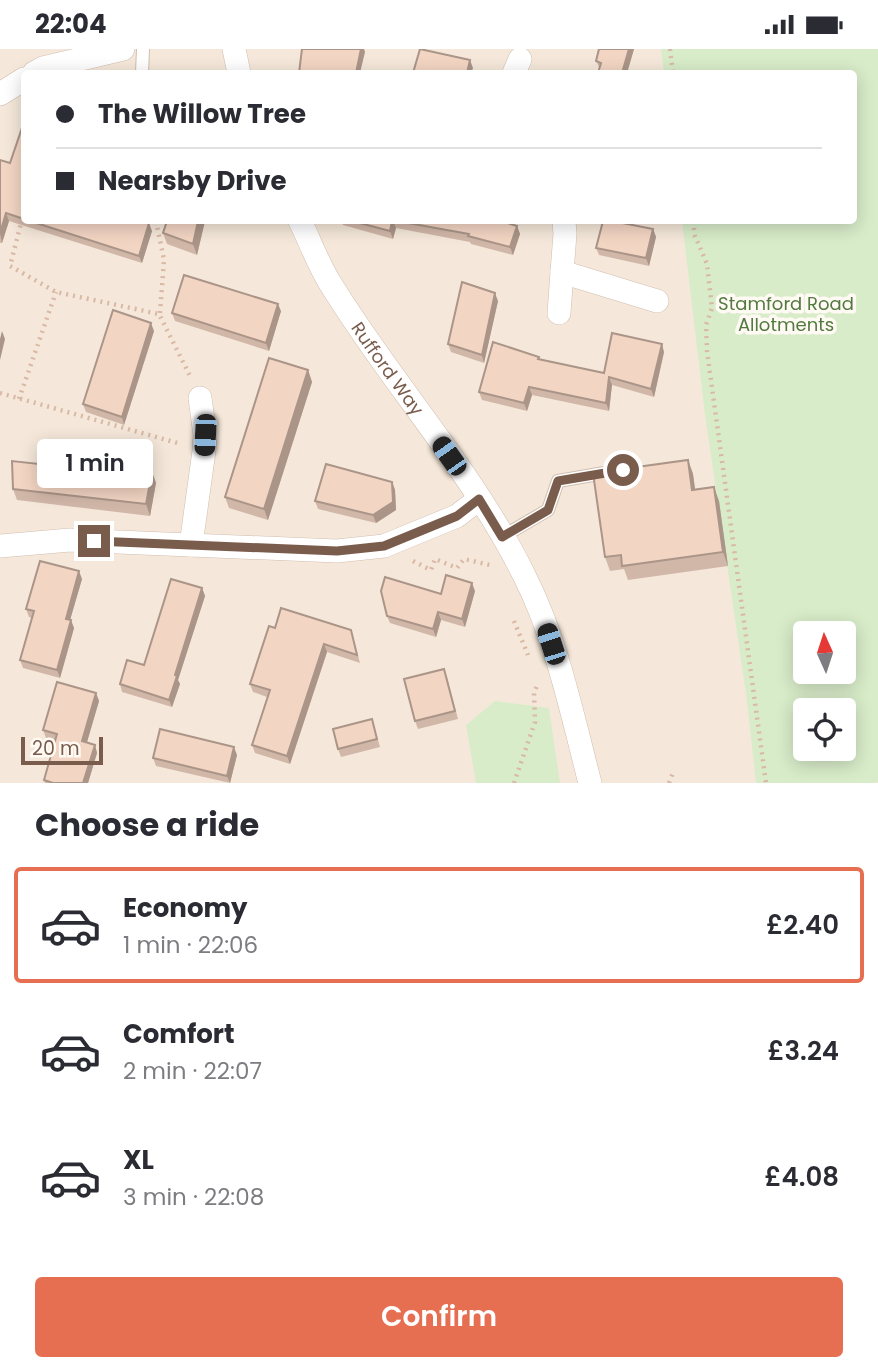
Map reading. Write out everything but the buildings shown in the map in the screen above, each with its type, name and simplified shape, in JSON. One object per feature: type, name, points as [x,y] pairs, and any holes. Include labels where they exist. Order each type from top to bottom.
[{"type":"street","points":[[35,67],[123,49]]},
{"type":"street","points":[[234,49],[238,70]]},
{"type":"street","points":[[0,94],[21,78]]},
{"type":"street","name":"Rufford Way","points":[[301,224],[328,282],[479,499],[525,576],[544,622],[565,688],[590,783]]},
{"type":"street","points":[[559,313],[564,224]]},
{"type":"street","points":[[562,272],[657,301]]},
{"type":"street","points":[[191,545],[205,435],[200,398]]},
{"type":"street","points":[[0,546],[70,540],[337,551],[384,546],[457,516],[479,499]]},
{"type":"lane","points":[[142,70],[143,49]]},
{"type":"lane","points":[[502,537],[548,510],[558,481],[623,470]]},
{"type":"path","points":[[670,49],[673,70]]},
{"type":"path","points":[[21,224],[10,266],[56,292],[159,314]]},
{"type":"path","points":[[157,224],[164,260],[159,314],[200,398]]},
{"type":"path","points":[[693,224],[706,264],[712,308],[706,325],[707,351],[766,783]]},
{"type":"path","points":[[19,399],[56,292]]},
{"type":"path","points":[[0,393],[204,451]]},
{"type":"path","points":[[384,546],[431,570],[435,559],[457,568],[464,559],[490,564],[495,574]]},
{"type":"path","points":[[513,616],[523,649],[529,657]]},
{"type":"path","points":[[514,783],[535,722],[534,693],[541,674]]},
{"type":"path","points":[[670,783],[673,773]]},
{"type":"shaded area","points":[[0,49],[878,49],[878,783],[0,783]]},
{"type":"green space","name":"Stamford Road Allotments","points":[[661,49],[878,49],[878,782],[756,783],[747,701],[705,415],[682,224],[857,224],[857,70],[664,70]]},
{"type":"green space","points":[[495,701],[549,708],[560,783],[476,783],[466,725]]},
{"type":"route","points":[[94,541],[337,551],[384,546],[457,516],[479,499],[502,537],[548,510],[558,481],[623,470]]}]
